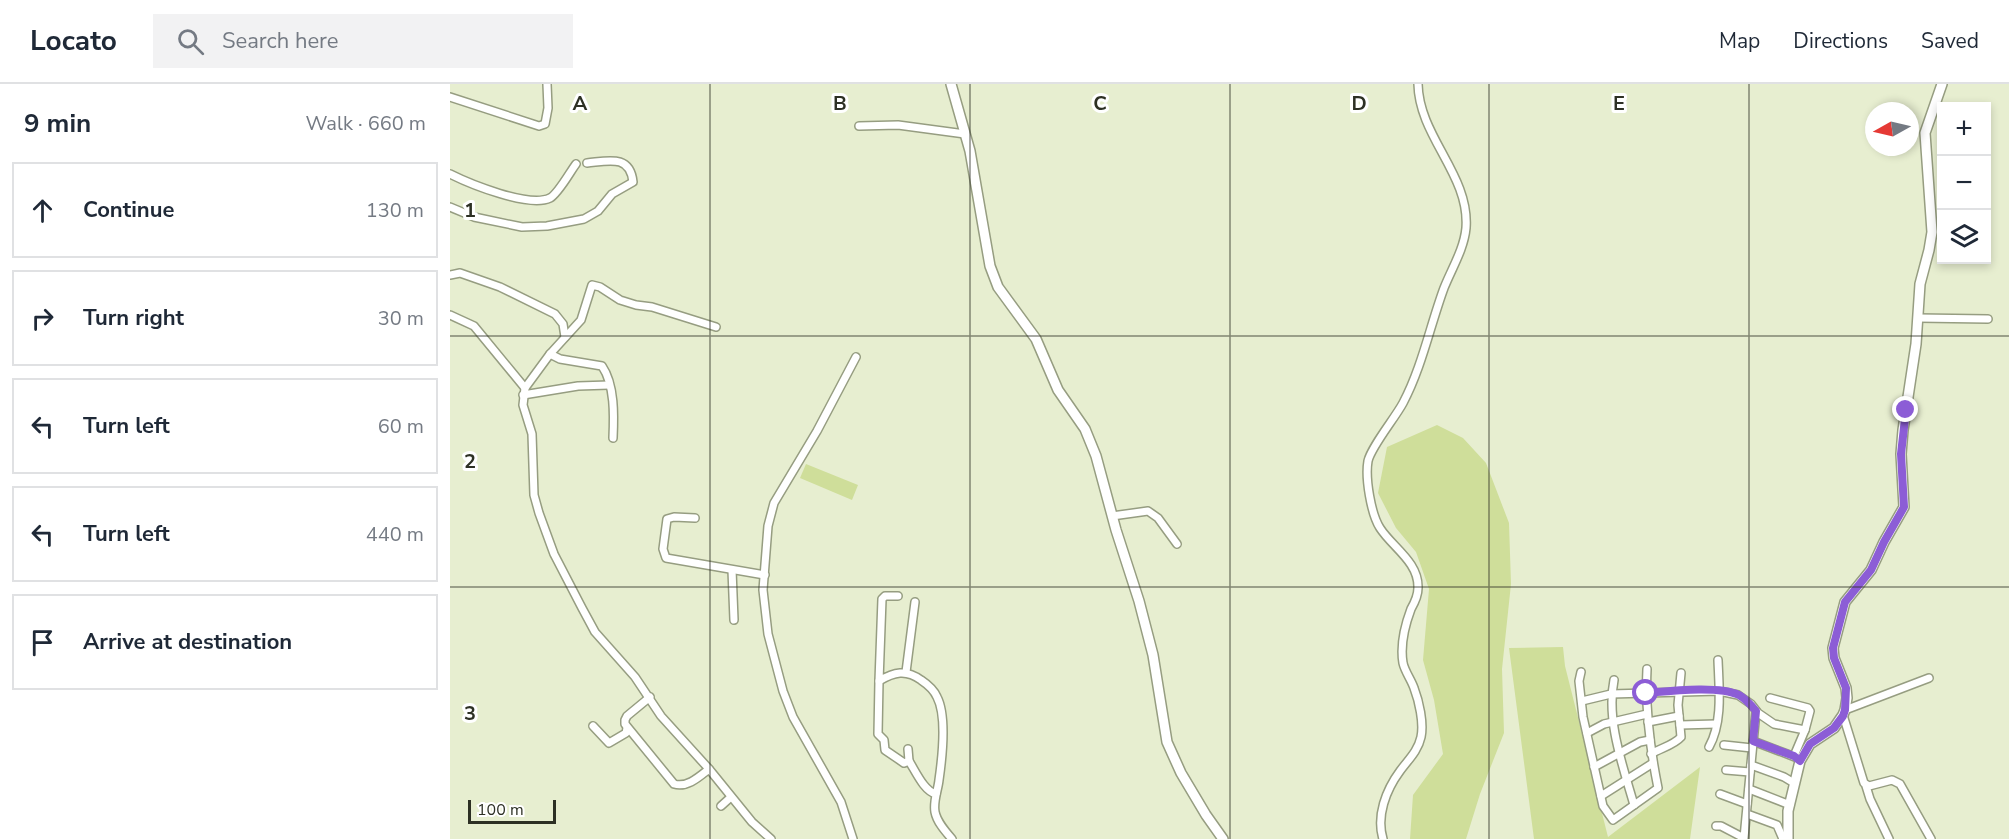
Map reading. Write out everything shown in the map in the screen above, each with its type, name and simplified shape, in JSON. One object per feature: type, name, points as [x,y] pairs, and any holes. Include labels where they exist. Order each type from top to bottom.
[{"type":"street","points":[[450,97],[539,126],[545,124],[547,118],[547,84]]},
{"type":"street","points":[[951,84],[978,192],[994,278],[1036,339],[1053,383],[1085,429],[1096,456],[1139,601],[1153,655],[1167,742],[1181,773],[1223,839]]},
{"type":"street","points":[[1383,839],[1379,819],[1386,796],[1399,772],[1418,747],[1421,735],[1416,694],[1405,669],[1402,654],[1406,626],[1417,598],[1419,586],[1404,555],[1380,527],[1371,499],[1368,460],[1398,411],[1413,380],[1441,296],[1462,246],[1467,218],[1457,179],[1431,136],[1421,108],[1418,84]]},
{"type":"street","points":[[1888,839],[1863,781],[1844,713],[1846,688],[1834,658],[1833,648],[1845,602],[1871,570],[1904,507],[1903,430],[1918,318],[1920,284],[1932,232],[1925,133],[1942,84]]},
{"type":"street","points":[[859,126],[898,125],[965,134]]},
{"type":"street","points":[[450,207],[474,217],[522,227],[585,219],[598,211],[612,194],[633,182],[626,165],[618,160],[587,163]]},
{"type":"street","points":[[450,174],[467,183],[502,194],[539,200],[549,198],[554,194],[576,164]]},
{"type":"street","points":[[450,275],[460,273],[482,280],[555,314],[562,320],[565,337]]},
{"type":"street","points":[[716,327],[652,307],[620,300],[600,287],[592,285],[581,320],[550,354],[524,391],[523,405],[532,434],[534,495],[539,513],[554,554],[595,632],[635,677],[661,716],[709,769],[752,822],[771,839]]},
{"type":"street","points":[[450,315],[474,326],[524,391]]},
{"type":"street","points":[[1918,318],[1988,320]]},
{"type":"street","points":[[550,354],[560,359],[602,366],[606,372],[614,417],[613,438]]},
{"type":"street","points":[[853,839],[841,802],[793,717],[783,691],[772,654],[763,590],[768,526],[774,503],[817,431],[856,357]]},
{"type":"street","points":[[524,391],[609,385]]},
{"type":"street","points":[[1112,516],[1148,511],[1158,518],[1177,544]]},
{"type":"street","points":[[695,518],[667,519],[663,555],[666,558],[765,575]]},
{"type":"street","points":[[732,570],[734,620]]},
{"type":"street","points":[[898,596],[889,595],[882,600],[878,734],[884,740],[885,750],[904,762],[909,761]]},
{"type":"street","points":[[906,672],[915,602]]},
{"type":"street","points":[[1709,747],[1716,724],[1719,691],[1718,660]]},
{"type":"street","points":[[1581,672],[1579,681],[1594,767],[1603,806],[1613,820],[1658,788],[1651,754],[1646,693],[1647,669]]},
{"type":"street","points":[[879,681],[893,673],[906,672],[920,679],[937,696],[941,708],[942,736],[936,814],[952,839]]},
{"type":"street","points":[[1651,754],[1677,742],[1681,737],[1679,690],[1681,673]]},
{"type":"street","points":[[1797,759],[1810,744],[1834,728],[1844,713],[1929,678]]},
{"type":"street","points":[[1614,680],[1611,694],[1614,722],[1634,805]]},
{"type":"street","points":[[1582,701],[1611,694],[1679,690],[1719,691],[1738,694],[1774,724],[1805,730]]},
{"type":"street","points":[[650,697],[627,716],[625,720],[627,728],[674,784],[680,786],[688,783],[709,769]]},
{"type":"street","points":[[1770,698],[1808,708],[1809,716],[1797,759],[1790,805],[1788,839]]},
{"type":"street","points":[[1716,826],[1721,826],[1744,839],[1756,711]]},
{"type":"street","points":[[1587,733],[1614,722],[1679,716]]},
{"type":"street","points":[[1680,725],[1716,724]]},
{"type":"street","points":[[593,726],[609,743],[626,733],[627,728]]},
{"type":"street","points":[[1594,767],[1641,742],[1650,740]]},
{"type":"street","points":[[1724,745],[1752,745],[1797,759]]},
{"type":"street","points":[[908,749],[909,761],[925,786],[932,794],[936,794]]},
{"type":"street","points":[[1601,796],[1653,763]]},
{"type":"street","points":[[1726,770],[1751,769],[1784,777],[1794,783]]},
{"type":"street","points":[[1866,786],[1892,780],[1900,784],[1930,839]]},
{"type":"street","points":[[1749,789],[1790,805]]},
{"type":"street","points":[[1720,794],[1747,804]]},
{"type":"street","points":[[721,806],[731,797]]},
{"type":"street","points":[[1747,814],[1777,825],[1783,839]]},
{"type":"green space","points":[[1437,425],[1463,438],[1486,463],[1509,523],[1511,584],[1502,669],[1504,733],[1480,794],[1466,839],[1410,839],[1413,795],[1443,754],[1434,700],[1423,660],[1429,589],[1416,552],[1396,528],[1378,493],[1387,447]]},
{"type":"green space","points":[[806,464],[858,485],[852,500],[800,478]]},
{"type":"green space","points":[[1563,647],[1565,666],[1608,837],[1700,767],[1690,839],[1534,839],[1509,648]]},
{"type":"route","points":[[1646,693],[1679,690],[1738,694],[1746,699],[1756,711],[1753,741],[1794,756],[1800,761],[1810,744],[1834,728],[1843,716],[1847,698],[1833,648],[1845,602],[1871,570],[1904,507],[1901,454],[1906,410]]}]
